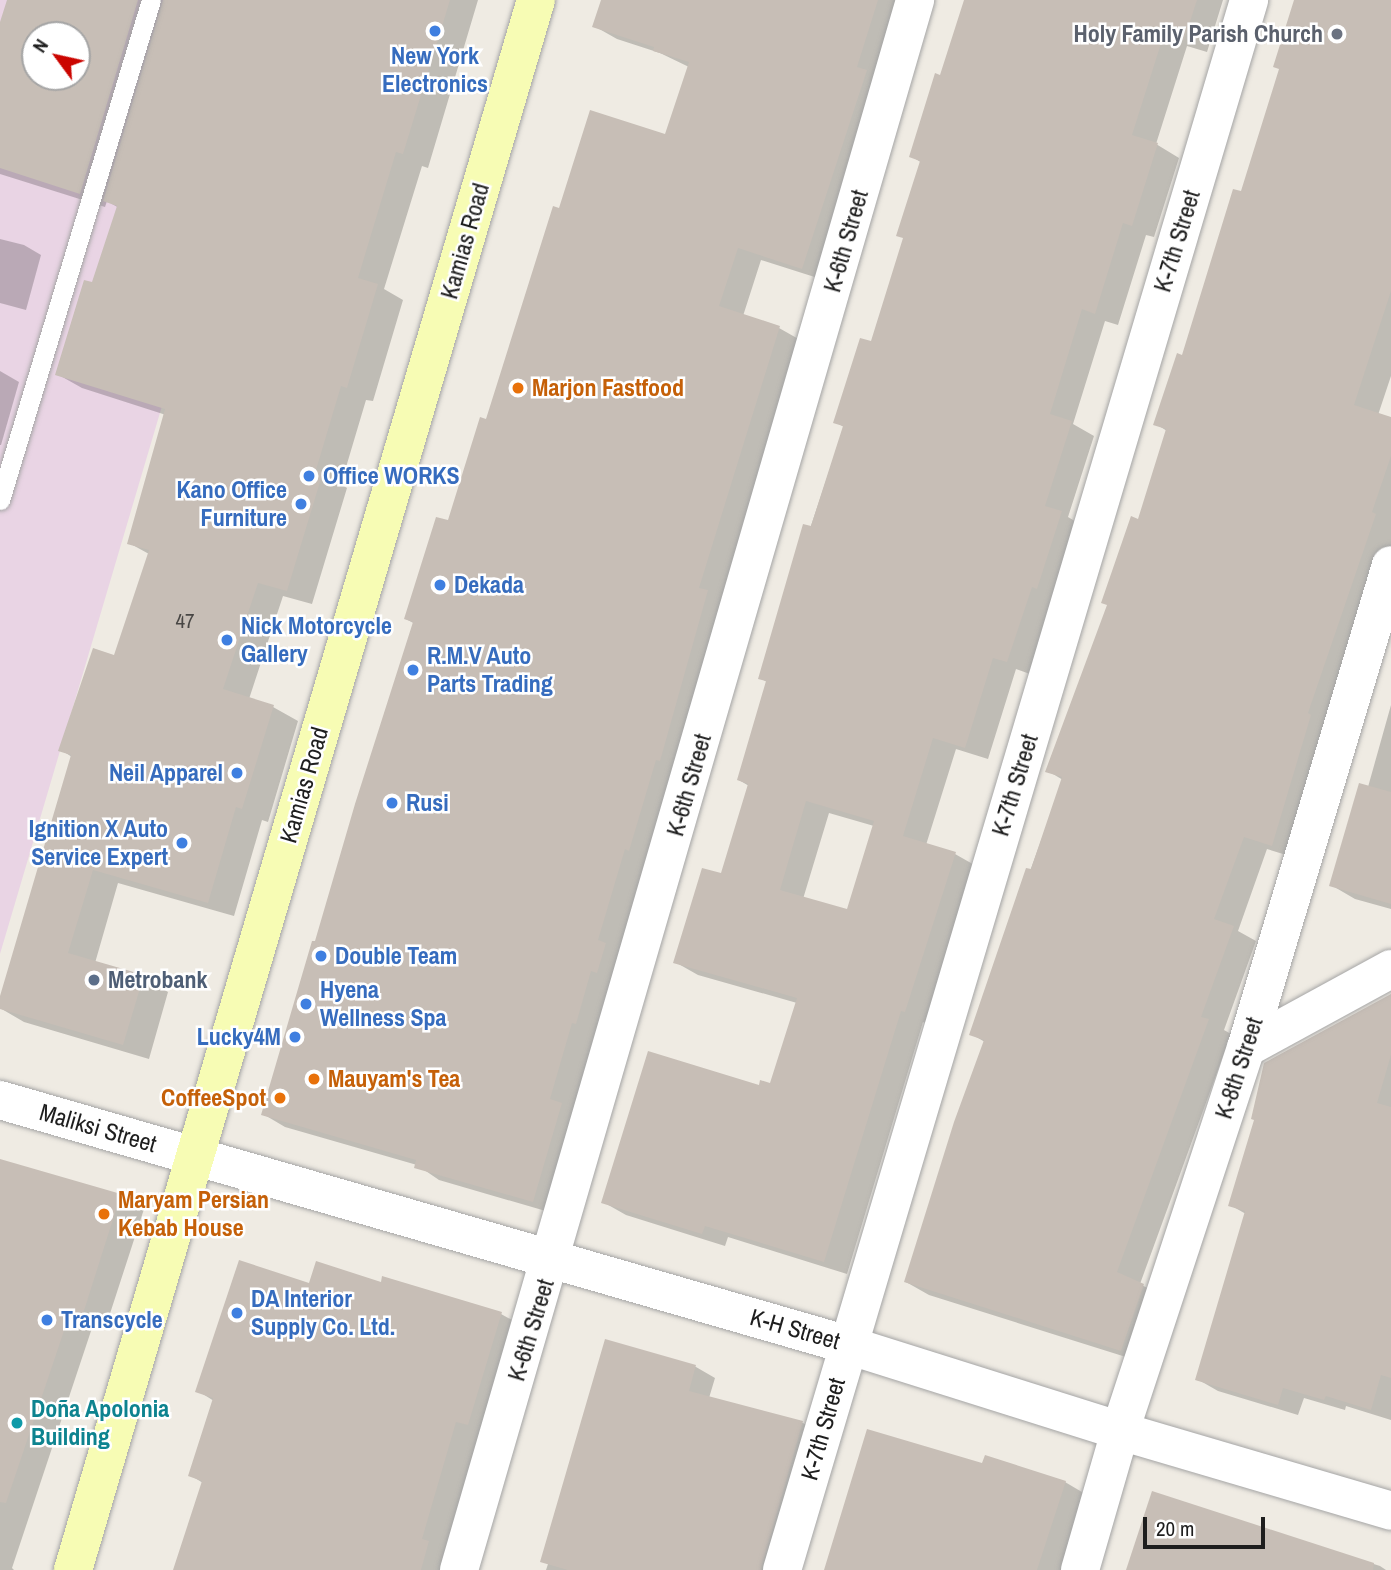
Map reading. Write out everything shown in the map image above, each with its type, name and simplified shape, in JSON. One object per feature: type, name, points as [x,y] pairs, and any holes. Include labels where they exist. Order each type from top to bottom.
[{"type":"main road","name":"Kamias Road","points":[[73,1570],[536,0]]},
{"type":"street","name":"K-6th Street","points":[[459,1570],[552,1259],[915,0]]},
{"type":"street","name":"K-7th Street","points":[[782,1570],[1249,0]]},
{"type":"street","name":"K-8th Street","points":[[1080,1570],[1120,1431],[1246,1048],[1391,565]]},
{"type":"street","points":[[1246,1048],[1391,969]]},
{"type":"street","name":"Maliksi Street","points":[[0,1100],[196,1156]]},
{"type":"street","name":"K-H Street","points":[[196,1156],[848,1345],[1120,1431],[1391,1511]]},
{"type":"lane","points":[[0,499],[151,0]]},
{"type":"shaded area","points":[[0,0],[282,0],[0,954]]},
{"type":"building","points":[[7,0],[138,0],[80,194],[0,168],[0,22]]},
{"type":"building","points":[[163,0],[450,0],[403,154],[396,152],[358,278],[378,284],[347,388],[341,386],[316,470],[323,472],[287,591],[258,583],[223,689],[274,705],[242,809],[236,807],[208,903],[93,870],[68,953],[144,975],[123,1045],[0,1009],[0,996],[71,755],[58,751],[93,648],[114,655],[149,550],[127,544],[165,409],[55,375],[84,280],[92,282],[117,206],[103,201]]},
{"type":"building","points":[[601,0],[878,0],[857,67],[867,70],[802,269],[738,248],[719,306],[780,326],[699,588],[708,590],[660,761],[656,760],[629,851],[625,849],[598,940],[606,943],[597,973],[591,971],[576,1024],[572,1023],[550,1099],[562,1103],[533,1202],[414,1168],[416,1160],[261,1115],[312,941],[315,941],[413,622],[404,619],[436,517],[448,520],[480,417],[486,419],[553,206],[559,208],[590,110],[665,134],[689,62],[653,51],[654,47],[592,27]]},
{"type":"building","points":[[964,0],[1197,0],[1184,40],[1164,34],[1132,135],[1158,143],[1132,226],[1123,223],[1095,314],[1082,309],[1050,414],[1072,421],[1045,506],[1062,511],[1037,589],[1032,587],[1007,662],[993,658],[965,748],[933,738],[903,836],[956,852],[905,1012],[901,1011],[824,1262],[705,1226],[702,1234],[601,1203],[648,1051],[759,1085],[760,1080],[770,1083],[797,998],[673,963],[702,868],[721,873],[748,784],[737,780],[766,681],[758,679],[803,524],[811,526],[843,426],[833,423],[860,338],[871,341],[903,238],[896,236],[920,161],[909,157],[935,73],[940,75]],"holes":[[[806,801],[874,821],[847,909],[780,890]]]},
{"type":"building","points":[[1294,0],[1391,0],[1391,291],[1354,405],[1391,417],[1391,456],[1372,512],[1376,514],[1308,713],[1311,715],[1272,846],[1244,837],[1214,919],[1234,926],[1201,1017],[1209,1019],[1117,1272],[1144,1284],[1121,1351],[904,1282],[954,1122],[984,1040],[969,1035],[1026,868],[1031,869],[1062,777],[1045,772],[1107,605],[1101,603],[1131,516],[1138,519],[1166,429],[1153,425],[1177,353],[1182,355],[1233,189],[1241,191],[1279,69],[1273,67]]},
{"type":"building","points":[[1359,783],[1391,792],[1391,904],[1329,886]]},
{"type":"building","points":[[1391,994],[1391,1055],[1377,1103],[1391,1107],[1391,1378],[1381,1375],[1371,1410],[1326,1396],[1324,1400],[1283,1388],[1278,1405],[1195,1380],[1245,1211],[1228,1206],[1254,1120],[1251,1119],[1264,1063]]},
{"type":"building","points":[[0,1159],[121,1194],[82,1317],[70,1313],[6,1503],[0,1502]]},
{"type":"building","points":[[239,1260],[309,1283],[316,1261],[381,1282],[382,1276],[502,1312],[468,1425],[456,1422],[422,1539],[429,1541],[421,1570],[173,1570],[202,1481],[188,1476],[213,1398],[195,1392]]},
{"type":"building","points":[[605,1339],[696,1365],[689,1391],[803,1421],[761,1570],[568,1570],[540,1562]]},
{"type":"building","points":[[867,1429],[982,1463],[985,1455],[1066,1481],[1037,1570],[824,1570]]},
{"type":"building","points":[[1152,1491],[1374,1563],[1373,1570],[1126,1570]]},
{"type":"place","name":"New York Electronics","points":[[435,31]]},
{"type":"place","name":"Holy Family Parish Church","points":[[1337,34]]},
{"type":"place","name":"Marjon Fastfood","points":[[518,388]]},
{"type":"place","name":"Office WORKS","points":[[309,476]]},
{"type":"place","name":"Kano Office Furniture","points":[[301,504]]},
{"type":"place","name":"Dekada","points":[[440,585]]},
{"type":"place","name":"Nick Motorcycle Gallery","points":[[227,640]]},
{"type":"place","name":"R.M.V Auto Parts Trading","points":[[413,670]]},
{"type":"place","name":"Neil Apparel","points":[[237,773]]},
{"type":"place","name":"Rusi","points":[[392,803]]},
{"type":"place","name":"Ignition X Auto Service Expert","points":[[182,843]]},
{"type":"place","name":"Double Team","points":[[321,956]]},
{"type":"place","name":"Metrobank","points":[[94,980]]},
{"type":"place","name":"Hyena Wellness Spa","points":[[306,1004]]},
{"type":"place","name":"Lucky4M","points":[[295,1037]]},
{"type":"place","name":"Mauyam's Tea","points":[[314,1079]]},
{"type":"place","name":"CoffeeSpot","points":[[280,1098]]},
{"type":"place","name":"Maryam Persian Kebab House","points":[[104,1214]]},
{"type":"place","name":"DA Interior Supply Co. Ltd.","points":[[237,1313]]},
{"type":"place","name":"Transcycle","points":[[47,1320]]},
{"type":"place","name":"Doña Apolonia Building","points":[[17,1423]]}]
